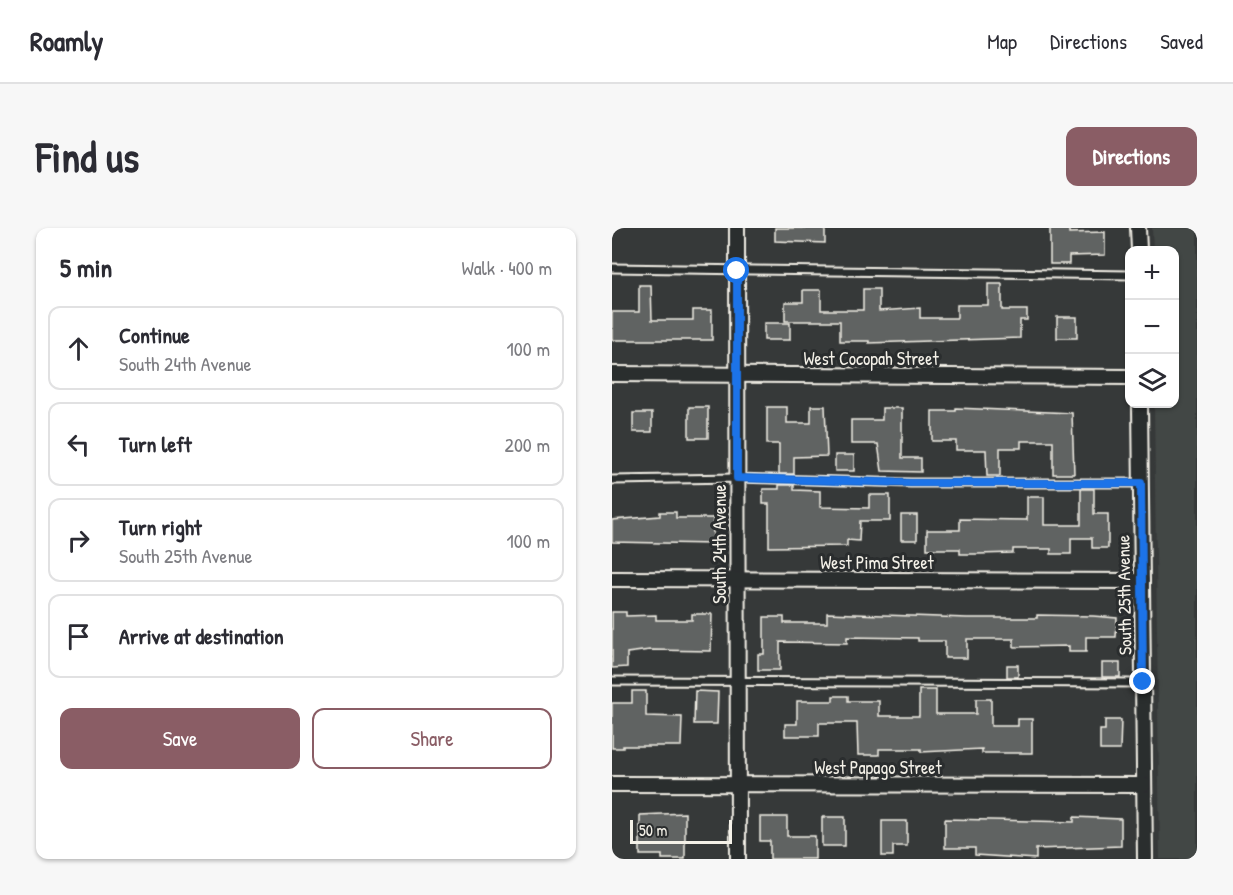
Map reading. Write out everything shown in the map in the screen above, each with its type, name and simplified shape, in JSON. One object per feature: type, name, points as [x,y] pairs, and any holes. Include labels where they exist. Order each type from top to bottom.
[{"type":"street","name":"South 24th Avenue","points":[[737,228],[738,859]]},
{"type":"street","points":[[1138,228],[1139,246]]},
{"type":"street","name":"West Cocopah Street","points":[[612,375],[1125,377]]},
{"type":"street","name":"South 25th Avenue","points":[[1140,408],[1145,859]]},
{"type":"street","name":"West Pima Street","points":[[612,579],[1142,581]]},
{"type":"street","name":"West Papago Street","points":[[612,784],[1144,785]]},
{"type":"lane","points":[[612,268],[1125,275]]},
{"type":"lane","points":[[612,480],[737,478],[911,483],[1141,483]]},
{"type":"lane","points":[[612,681],[1143,682]]},
{"type":"shaded area","points":[[1152,228],[1197,228],[1197,859],[1160,859],[1154,408],[1179,408],[1179,246],[1153,246]]},
{"type":"building","points":[[775,228],[825,228],[825,243],[775,241]]},
{"type":"building","points":[[1050,228],[1069,228],[1069,233],[1105,232],[1105,255],[1069,256],[1069,264],[1050,264]]},
{"type":"building","points":[[988,284],[1002,284],[1002,310],[1027,310],[1027,320],[1020,320],[1020,338],[869,343],[869,341],[840,341],[840,321],[785,321],[785,302],[803,302],[803,290],[821,290],[821,310],[863,310],[863,289],[879,289],[879,311],[920,308],[920,318],[957,318],[957,305],[988,305]]},
{"type":"building","points":[[639,285],[651,285],[652,320],[693,320],[693,310],[712,310],[712,340],[612,340],[612,312],[639,312]]},
{"type":"building","points":[[1057,317],[1077,317],[1077,338],[1057,338]]},
{"type":"building","points":[[764,323],[790,323],[790,340],[764,340]]},
{"type":"building","points":[[811,406],[825,406],[827,456],[794,457],[794,474],[779,474],[779,444],[767,444],[767,407],[787,407],[787,423],[811,423]]},
{"type":"building","points":[[689,407],[708,407],[708,438],[689,438]]},
{"type":"building","points":[[882,408],[902,408],[902,458],[921,458],[921,472],[882,471],[878,444],[851,444],[851,420],[882,420]]},
{"type":"building","points":[[956,408],[1072,413],[1074,474],[1053,474],[1053,441],[1021,441],[1021,448],[1000,448],[1000,476],[987,476],[986,450],[956,450],[956,441],[932,441],[932,411],[956,411]]},
{"type":"building","points":[[633,413],[652,413],[652,432],[633,432]]},
{"type":"building","points":[[835,455],[854,455],[854,471],[835,471]]},
{"type":"building","points":[[779,485],[794,485],[794,490],[820,491],[820,507],[869,508],[869,495],[890,495],[890,521],[860,521],[859,541],[847,540],[847,546],[769,547],[769,504],[763,504],[763,489],[779,489]]},
{"type":"building","points":[[1081,489],[1094,489],[1094,514],[1108,514],[1108,548],[1092,548],[1092,538],[1071,538],[1071,554],[1051,554],[1051,549],[1013,549],[1013,553],[960,554],[960,549],[927,549],[927,530],[960,530],[960,519],[1027,520],[1027,497],[1044,497],[1044,525],[1081,525]]},
{"type":"building","points":[[660,512],[676,512],[676,518],[713,518],[713,544],[612,542],[612,520],[660,516]]},
{"type":"building","points":[[901,515],[917,515],[917,540],[901,540]]},
{"type":"building","points":[[612,612],[626,612],[626,616],[656,615],[656,620],[692,620],[692,614],[712,614],[711,651],[650,650],[627,653],[627,667],[612,668]]},
{"type":"building","points":[[827,613],[967,618],[1037,618],[1037,615],[1117,618],[1116,637],[1086,637],[1086,652],[1069,652],[1069,646],[1014,647],[1014,639],[967,639],[967,658],[945,658],[945,641],[918,641],[918,638],[847,637],[847,643],[780,642],[780,670],[758,670],[758,654],[764,654],[764,617],[784,617],[784,623],[827,623]]},
{"type":"building","points":[[1102,663],[1120,663],[1120,677],[1102,677]]},
{"type":"building","points":[[1007,665],[1018,665],[1018,677],[1007,677]]},
{"type":"building","points":[[919,690],[936,690],[936,714],[976,714],[976,699],[991,699],[991,726],[1018,726],[1018,719],[1032,719],[1032,753],[982,753],[982,749],[921,752],[921,749],[879,749],[879,755],[858,755],[857,723],[819,723],[819,736],[785,736],[785,724],[797,724],[797,701],[833,701],[833,696],[848,696],[848,701],[879,701],[879,716],[919,716]]},
{"type":"building","points":[[632,691],[646,691],[646,716],[682,717],[681,746],[612,748],[612,703],[632,703]]},
{"type":"building","points":[[695,691],[718,692],[717,724],[694,724]]},
{"type":"building","points":[[1105,720],[1121,720],[1120,750],[1100,750],[1100,730],[1105,730]]},
{"type":"building","points":[[685,813],[685,859],[662,859],[662,855],[640,855],[640,815]]},
{"type":"building","points":[[760,817],[787,817],[787,836],[815,836],[815,859],[770,859],[770,841],[760,841]]},
{"type":"building","points":[[822,817],[845,817],[845,846],[822,846]]},
{"type":"building","points":[[1074,817],[1121,819],[1121,846],[1036,849],[1036,859],[975,855],[975,848],[945,848],[945,819],[1074,822]]},
{"type":"building","points":[[882,821],[907,821],[907,846],[893,846],[893,856],[882,856]]},
{"type":"route","points":[[737,271],[737,478],[911,483],[1141,483],[1143,682]]}]
